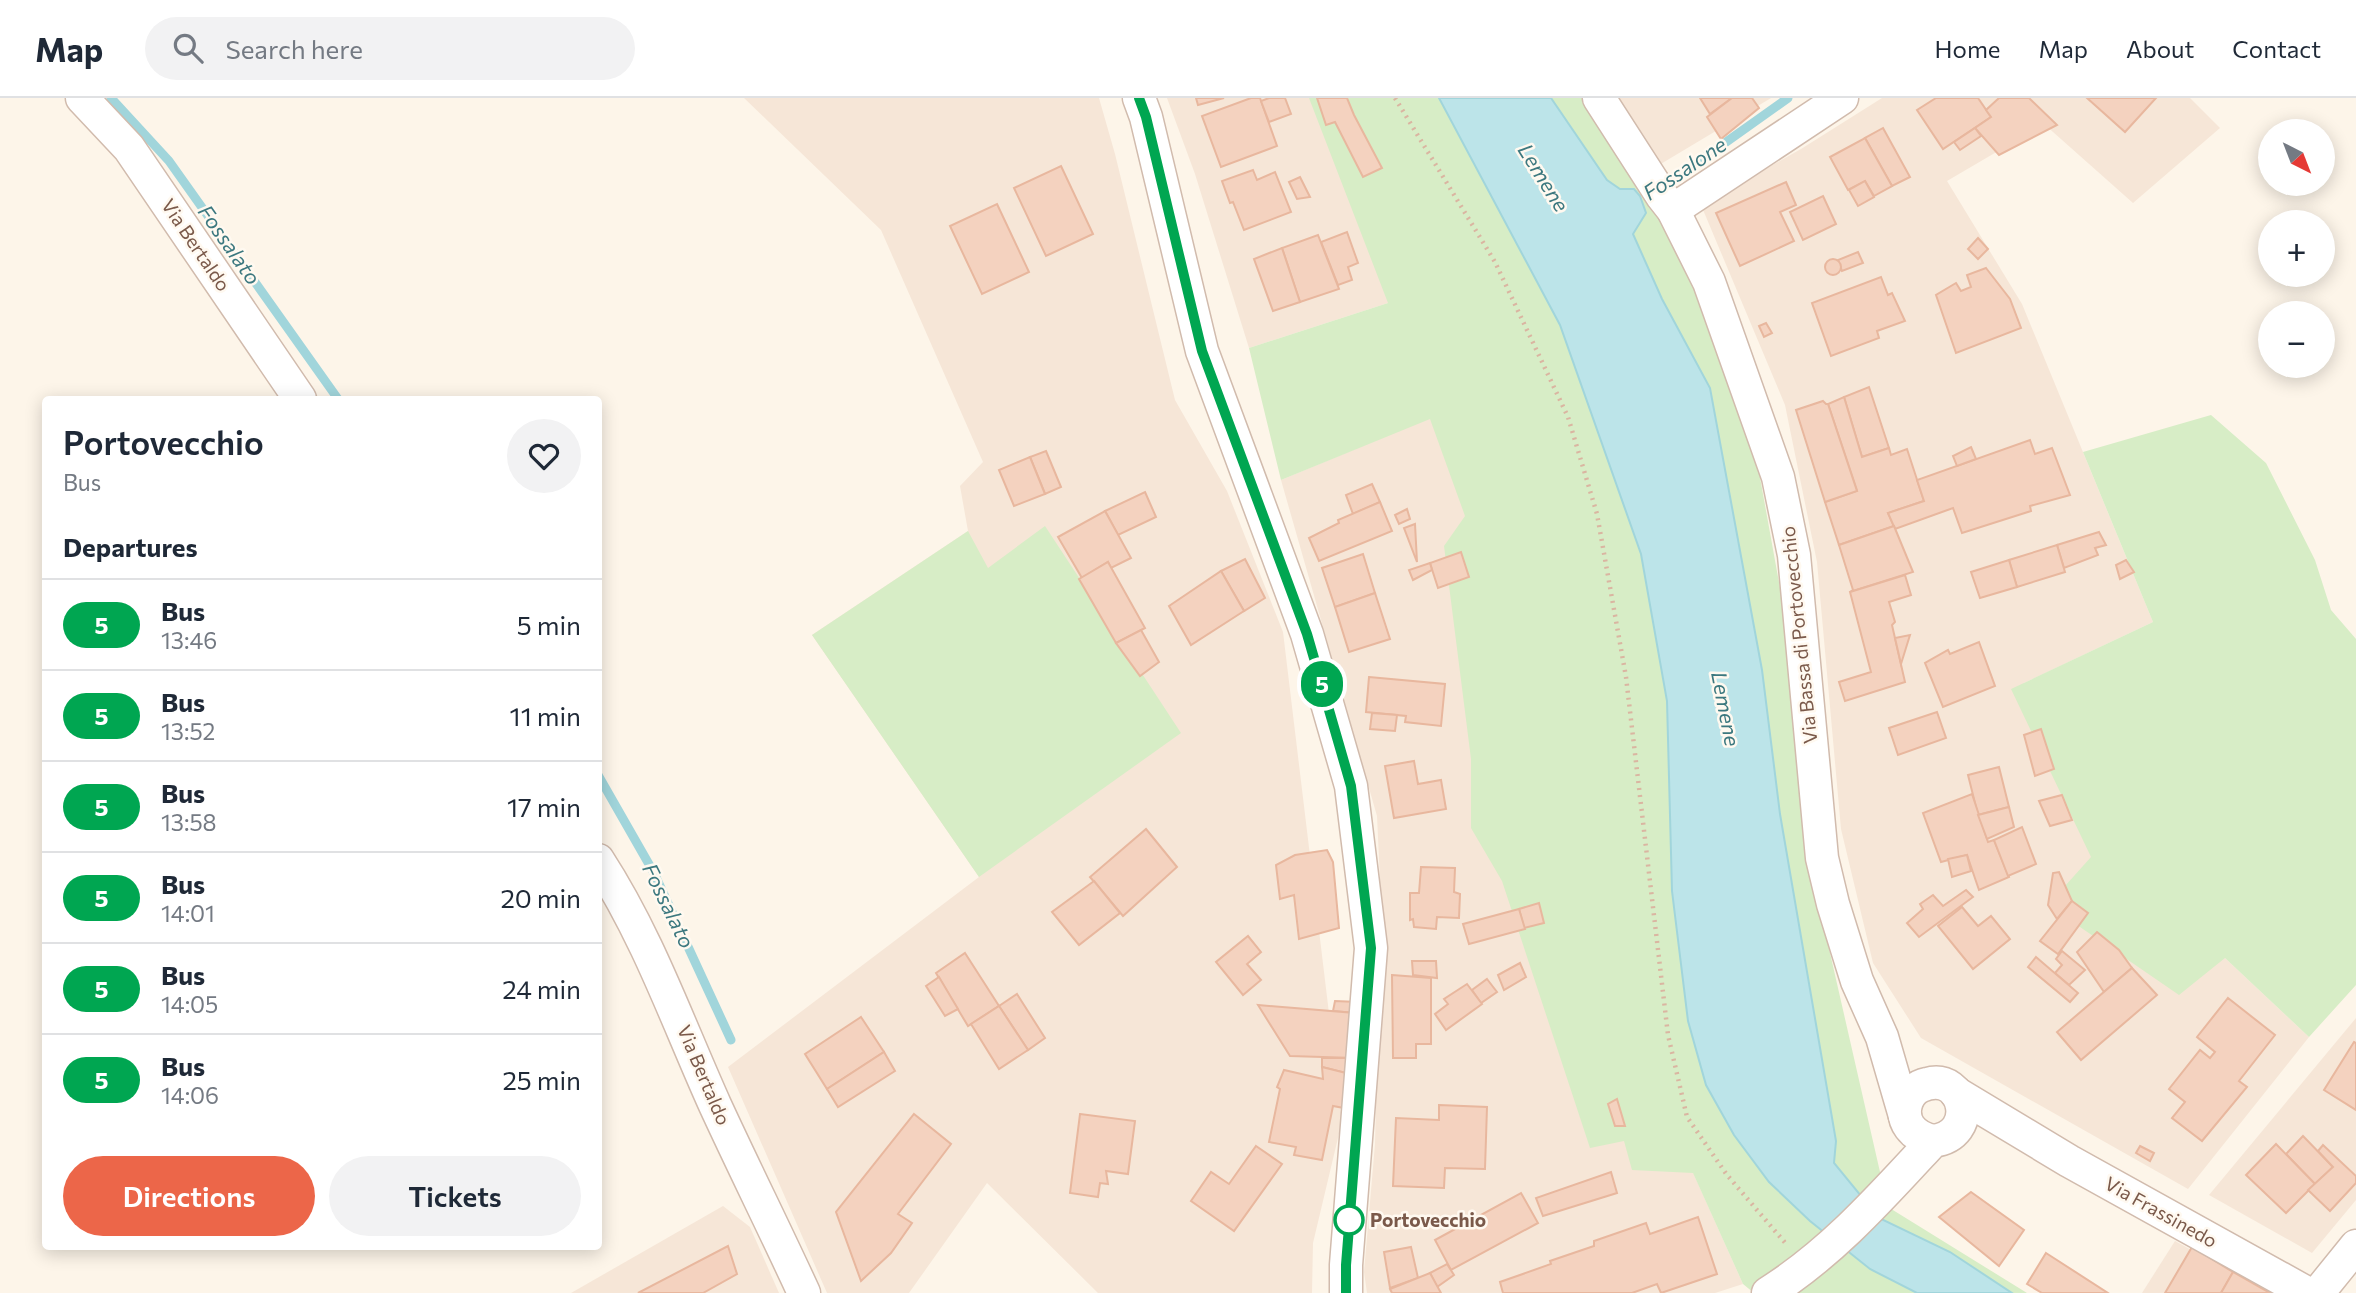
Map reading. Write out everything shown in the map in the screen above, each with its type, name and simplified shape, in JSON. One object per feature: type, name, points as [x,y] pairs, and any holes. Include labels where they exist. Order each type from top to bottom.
[{"type":"street","name":"Via Bertaldo","points":[[82,98],[129,148],[298,396]]},
{"type":"street","points":[[1139,98],[1146,117],[1202,351],[1307,634],[1351,786],[1371,948],[1346,1293]]},
{"type":"street","name":"Via Bassa di Portovecchio","points":[[1599,98],[1668,203],[1709,282],[1778,477],[1794,555],[1822,858],[1857,981],[1882,1037],[1906,1118]]},
{"type":"street","points":[[1668,203],[1842,98]]},
{"type":"street","name":"Via Bertaldo","points":[[602,866],[621,895],[669,995],[715,1104],[804,1293]]},
{"type":"street","name":"Via Frassinedo","points":[[1882,1037],[1948,1088],[2016,1130],[2307,1293]]},
{"type":"street","points":[[1768,1293],[1833,1244],[1872,1209],[1892,1184],[1962,1120],[1961,1101],[1948,1088],[1931,1082],[1914,1090],[1905,1106],[1906,1118],[1892,1184]]},
{"type":"street","points":[[1906,1118],[1916,1135],[1942,1138],[2016,1130]]},
{"type":"street","points":[[2318,1293],[2356,1246]]},
{"type":"path","points":[[1395,98],[1495,262],[1568,417],[1597,514],[1626,677],[1668,1035],[1687,1117],[1727,1175],[1805,1267]]},
{"type":"shaded area","points":[[744,98],[1099,98],[1175,400],[1227,491],[1283,632],[1342,1121],[1313,1243],[1312,1293],[1098,1293],[987,1183],[909,1293],[827,1293],[728,1067],[979,877],[812,635],[968,531],[960,486],[983,462],[881,230]]},
{"type":"shaded area","points":[[1167,98],[1379,98],[1388,303],[1249,348],[1195,174]]},
{"type":"shaded area","points":[[1616,98],[1771,98],[1659,165]]},
{"type":"shaded area","points":[[1882,98],[2190,98],[2220,128],[2133,203],[2044,124],[1947,181],[2022,304],[2153,622],[2024,683],[2224,957],[2309,1037],[2188,1189],[1921,1038],[1873,963],[1841,829],[1817,562],[1785,405],[1701,205],[1801,149]]},
{"type":"shaded area","points":[[1532,375],[1687,1159],[1743,1284],[1715,1293],[1367,1293],[1364,1272],[1375,1144],[1381,901],[1377,816],[1281,480]]},
{"type":"shaded area","points":[[2356,1018],[2356,1200],[2312,1253],[2209,1195]]},
{"type":"shaded area","points":[[723,1206],[750,1227],[779,1293],[571,1293]]},
{"type":"shaded area","points":[[2175,1241],[2270,1293],[2142,1293]]},
{"type":"green space","points":[[1309,98],[1587,98],[1656,207],[1709,313],[1759,472],[1793,660],[1809,861],[1888,1207],[2027,1293],[1754,1293],[1743,1284],[1693,1173],[1632,1170],[1624,1141],[1590,1148],[1502,881],[1471,828],[1471,759],[1444,546],[1465,516],[1430,419],[1281,480],[1249,348],[1388,303]]},
{"type":"green space","points":[[2211,415],[2266,463],[2315,560],[2331,610],[2356,639],[2356,985],[2309,1037],[2225,958],[2179,995],[2048,905],[2091,857],[2011,689],[2153,622],[2083,452]]},
{"type":"green space","points":[[1045,526],[1181,733],[979,877],[812,635],[968,531],[988,568]]},
{"type":"water","name":"Lemene","points":[[1439,98],[1551,98],[1607,180],[1620,189],[1634,189],[1640,196],[1646,213],[1633,234],[1662,299],[1710,388],[1762,670],[1780,814],[1836,1141],[1834,1163],[1879,1218],[1950,1252],[2012,1293],[1917,1293],[1870,1269],[1810,1221],[1769,1182],[1734,1135],[1706,1085],[1688,1021],[1672,891],[1667,701],[1641,554],[1560,325]]},
{"type":"building","points":[[1196,98],[1224,98],[1198,105]]},
{"type":"building","points":[[1251,98],[1260,98],[1277,146],[1221,167],[1202,116]]},
{"type":"building","points":[[1285,98],[1291,114],[1269,122],[1261,101]]},
{"type":"building","points":[[1317,98],[1347,98],[1382,168],[1363,177],[1335,122],[1326,125]]},
{"type":"building","points":[[1700,98],[1732,98],[1710,114]]},
{"type":"building","points":[[1732,98],[1752,98],[1759,108],[1721,139],[1707,117]]},
{"type":"building","points":[[1936,98],[1978,98],[1991,117],[1943,149],[1917,110]]},
{"type":"building","points":[[1999,98],[2029,98],[2057,125],[1999,155],[1975,128],[1991,117],[1986,110]]},
{"type":"building","points":[[2087,98],[2156,98],[2125,132]]},
{"type":"building","points":[[1883,128],[1910,177],[1892,186],[1865,138]]},
{"type":"building","points":[[1975,128],[1981,136],[1960,150],[1954,142]]},
{"type":"building","points":[[1865,138],[1892,186],[1874,196],[1865,181],[1848,190],[1830,157]]},
{"type":"building","points":[[1061,166],[1093,234],[1046,256],[1014,188]]},
{"type":"building","points":[[1253,170],[1257,180],[1275,172],[1291,212],[1244,230],[1222,181]]},
{"type":"building","points":[[1300,177],[1310,197],[1297,199],[1289,182]]},
{"type":"building","points":[[1865,181],[1874,197],[1858,206],[1849,190]]},
{"type":"building","points":[[1786,182],[1796,205],[1780,212],[1794,241],[1740,266],[1716,213]]},
{"type":"building","points":[[1823,196],[1836,224],[1803,240],[1790,212]]},
{"type":"building","points":[[997,204],[1029,272],[982,294],[950,226]]},
{"type":"building","points":[[1347,232],[1358,263],[1348,267],[1352,280],[1338,285],[1321,242]]},
{"type":"building","points":[[1318,235],[1339,289],[1300,302],[1282,248]]},
{"type":"building","points":[[1978,238],[1988,249],[1978,259],[1968,249]]},
{"type":"building","points":[[1282,248],[1300,302],[1273,311],[1254,259]]},
{"type":"building","points":[[1858,252],[1863,263],[1842,271],[1838,260]]},
{"type":"building","points":[[1833,259],[1841,267],[1833,275],[1825,267]]},
{"type":"building","points":[[1986,268],[2010,299],[2021,328],[1956,353],[1936,295],[1956,283],[1961,291],[1971,287],[1967,275]]},
{"type":"building","points":[[1881,277],[1888,295],[1892,293],[1905,321],[1877,331],[1879,338],[1831,356],[1812,303]]},
{"type":"building","points":[[1766,323],[1772,333],[1764,337],[1759,326]]},
{"type":"building","points":[[1869,387],[1889,448],[1862,457],[1844,397]]},
{"type":"building","points":[[1844,397],[1862,457],[1889,448],[1891,455],[1907,449],[1924,501],[1888,513],[1894,526],[1839,545],[1825,502],[1857,491],[1828,404]]},
{"type":"building","points":[[1823,401],[1828,404],[1857,491],[1825,502],[1796,410]]},
{"type":"building","points":[[2030,440],[2035,454],[2052,448],[2070,495],[2030,506],[2031,511],[1962,533],[1953,508],[1895,529],[1888,513],[1924,501],[1917,480]]},
{"type":"building","points":[[1971,447],[1976,459],[1957,466],[1953,456]]},
{"type":"building","points":[[1046,451],[1061,487],[1045,494],[1030,457]]},
{"type":"building","points":[[1030,457],[1045,494],[1014,506],[999,470]]},
{"type":"building","points":[[1372,484],[1380,502],[1353,514],[1346,495]]},
{"type":"building","points":[[1145,492],[1156,517],[1118,535],[1105,511]]},
{"type":"building","points":[[1380,502],[1392,531],[1319,561],[1309,538],[1339,523],[1338,520]]},
{"type":"building","points":[[1407,509],[1410,519],[1399,524],[1395,515]]},
{"type":"building","points":[[1105,511],[1131,558],[1111,568],[1108,562],[1082,578],[1058,537]]},
{"type":"building","points":[[1415,524],[1417,562],[1404,528]]},
{"type":"building","points":[[1894,526],[1913,572],[1850,592],[1853,590],[1839,545]]},
{"type":"building","points":[[2099,532],[2106,545],[2095,548],[2098,555],[2064,568],[2057,545]]},
{"type":"building","points":[[2057,545],[2065,572],[2017,587],[2009,560]]},
{"type":"building","points":[[1461,552],[1469,577],[1438,588],[1430,563]]},
{"type":"building","points":[[1363,554],[1375,593],[1335,607],[1322,568]]},
{"type":"building","points":[[1245,559],[1265,598],[1244,611],[1221,571]]},
{"type":"building","points":[[2009,560],[2017,587],[1980,598],[1971,572]]},
{"type":"building","points":[[2126,560],[2134,572],[2120,579],[2116,565]]},
{"type":"building","points":[[1108,562],[1145,628],[1116,643],[1079,579]]},
{"type":"building","points":[[1430,563],[1432,570],[1413,580],[1409,570]]},
{"type":"building","points":[[1221,571],[1244,611],[1191,645],[1169,606]]},
{"type":"building","points":[[1905,575],[1911,595],[1889,602],[1905,682],[1845,701],[1839,682],[1871,672],[1850,592]]},
{"type":"building","points":[[1375,593],[1390,639],[1349,652],[1335,607]]},
{"type":"building","points":[[1141,630],[1159,662],[1140,676],[1116,643]]},
{"type":"building","points":[[1910,635],[1901,664],[1895,638]]},
{"type":"building","points":[[1979,642],[1995,686],[1943,707],[1925,663],[1948,650],[1950,654]]},
{"type":"building","points":[[1369,677],[1445,684],[1441,726],[1405,722],[1406,716],[1366,712]]},
{"type":"building","points":[[1937,712],[1946,738],[1898,755],[1889,728]]},
{"type":"building","points":[[1372,713],[1397,715],[1395,731],[1370,729]]},
{"type":"building","points":[[2041,729],[2054,769],[2035,776],[2024,735]]},
{"type":"building","points":[[1414,761],[1418,784],[1441,780],[1446,809],[1394,818],[1385,766]]},
{"type":"building","points":[[1999,767],[2009,807],[1978,815],[1968,775]]},
{"type":"building","points":[[1972,794],[1988,842],[1994,840],[2009,877],[1979,890],[1967,855],[1941,862],[1923,813]]},
{"type":"building","points":[[2062,795],[2072,820],[2050,826],[2039,801]]},
{"type":"building","points":[[2009,807],[2014,827],[1987,839],[1978,815]]},
{"type":"building","points":[[2022,827],[2036,864],[2008,876],[1994,840]]},
{"type":"building","points":[[1146,829],[1177,867],[1123,916],[1090,877]]},
{"type":"building","points":[[1327,850],[1333,862],[1339,928],[1299,939],[1294,895],[1280,899],[1276,865],[1295,855]]},
{"type":"building","points":[[1967,855],[1971,871],[1952,877],[1948,859]]},
{"type":"building","points":[[1421,867],[1455,868],[1454,892],[1460,894],[1459,918],[1437,917],[1436,929],[1414,927],[1413,919],[1410,920],[1410,893],[1419,893]]},
{"type":"building","points":[[2059,872],[2072,901],[2057,919],[2048,905],[2053,873]]},
{"type":"building","points":[[1094,881],[1120,913],[1079,945],[1052,912]]},
{"type":"building","points":[[1966,890],[1973,897],[1919,937],[1907,923],[1923,909],[1920,904],[1933,895],[1943,906]]},
{"type":"building","points":[[2072,901],[2088,913],[2058,954],[2040,941]]},
{"type":"building","points":[[1539,903],[1544,923],[1524,928],[1519,909]]},
{"type":"building","points":[[1962,907],[1978,926],[1991,916],[2010,939],[1973,969],[1938,926]]},
{"type":"building","points":[[1519,909],[1525,929],[1469,944],[1463,924]]},
{"type":"building","points":[[2097,932],[2119,950],[2132,968],[2104,992],[2077,952]]},
{"type":"building","points":[[1248,936],[1261,952],[1247,964],[1261,980],[1243,995],[1216,962]]},
{"type":"building","points":[[2062,951],[2085,970],[2069,985],[2055,973],[2062,965],[2056,959]]},
{"type":"building","points":[[965,953],[999,1006],[968,1026],[936,973]]},
{"type":"building","points":[[2036,957],[2078,993],[2070,1002],[2028,967]]},
{"type":"building","points":[[1412,961],[1436,961],[1437,978],[1413,975]]},
{"type":"building","points":[[1520,963],[1526,977],[1504,990],[1498,975]]},
{"type":"building","points":[[2132,968],[2157,995],[2081,1060],[2057,1032]]},
{"type":"building","points":[[1392,975],[1431,978],[1431,1044],[1416,1044],[1416,1058],[1393,1058]]},
{"type":"building","points":[[939,977],[958,1009],[945,1016],[926,986]]},
{"type":"building","points":[[1487,979],[1497,992],[1481,1003],[1472,990]]},
{"type":"building","points":[[1467,984],[1482,1004],[1446,1030],[1435,1014],[1448,1004],[1444,999]]},
{"type":"building","points":[[1017,994],[1045,1038],[1028,1050],[999,1006]]},
{"type":"building","points":[[2228,998],[2275,1035],[2239,1081],[2247,1087],[2202,1141],[2172,1118],[2185,1102],[2169,1089],[2200,1050],[2210,1058],[2215,1052],[2197,1037]]},
{"type":"building","points":[[1335,1001],[1357,1002],[1355,1013],[1333,1011]]},
{"type":"building","points":[[1258,1005],[1355,1013],[1355,1058],[1290,1056]]},
{"type":"building","points":[[999,1006],[1028,1050],[999,1069],[971,1024]]},
{"type":"building","points":[[861,1017],[884,1052],[827,1089],[805,1054]]},
{"type":"building","points":[[2354,1042],[2356,1043],[2356,1110],[2324,1090]]},
{"type":"building","points":[[884,1052],[895,1071],[838,1107],[827,1089]]},
{"type":"building","points":[[1322,1058],[1355,1058],[1354,1075],[1322,1067]]},
{"type":"building","points":[[1322,1067],[1354,1075],[1349,1109],[1333,1106],[1322,1160],[1294,1155],[1296,1147],[1269,1142],[1280,1089],[1277,1087],[1284,1070],[1323,1079]]},
{"type":"building","points":[[1617,1099],[1625,1126],[1615,1126],[1608,1104]]},
{"type":"building","points":[[1439,1105],[1487,1107],[1485,1169],[1445,1168],[1444,1188],[1393,1186],[1396,1118],[1439,1120]]},
{"type":"building","points":[[914,1114],[951,1144],[898,1214],[912,1223],[891,1253],[861,1281],[836,1212]]},
{"type":"building","points":[[1080,1114],[1135,1121],[1128,1174],[1106,1171],[1108,1184],[1100,1183],[1098,1197],[1070,1193]]},
{"type":"building","points":[[2303,1136],[2333,1167],[2315,1184],[2286,1154]]},
{"type":"building","points":[[2276,1144],[2315,1184],[2286,1213],[2246,1175]]},
{"type":"building","points":[[2323,1145],[2356,1176],[2356,1183],[2330,1211],[2308,1190],[2333,1167],[2318,1151]]},
{"type":"building","points":[[1256,1146],[1282,1164],[1234,1231],[1191,1201],[1211,1172],[1229,1184]]},
{"type":"building","points":[[2140,1146],[2154,1153],[2150,1161],[2136,1153]]},
{"type":"building","points":[[1611,1172],[1617,1193],[1543,1216],[1536,1198]]},
{"type":"building","points":[[1971,1192],[2024,1230],[1999,1266],[1939,1217]]},
{"type":"building","points":[[1521,1193],[1538,1223],[1451,1270],[1435,1240]]},
{"type":"building","points":[[1698,1217],[1717,1274],[1661,1293],[1657,1284],[1632,1293],[1503,1293],[1500,1282],[1594,1246],[1594,1241],[1646,1223],[1650,1234]]},
{"type":"building","points":[[728,1246],[737,1274],[703,1293],[638,1293]]},
{"type":"building","points":[[1411,1247],[1418,1278],[1390,1288],[1384,1252]]},
{"type":"building","points":[[2192,1247],[2233,1272],[2221,1293],[2165,1293]]},
{"type":"building","points":[[2046,1253],[2108,1293],[2042,1293],[2027,1284]]},
{"type":"building","points":[[1447,1264],[1454,1275],[1437,1287],[1430,1273]]},
{"type":"building","points":[[2233,1272],[2270,1293],[2221,1293]]},
{"type":"building","points":[[1430,1273],[1441,1293],[1392,1293],[1390,1289]]},
{"type":"waterway","name":"Fossalato","points":[[111,98],[169,161],[336,396]]},
{"type":"waterway","name":"Fossalone","points":[[1659,185],[1691,167],[1788,98]]},
{"type":"waterway","name":"Fossalato","points":[[602,782],[654,873],[731,1040]]},
{"type":"bus line","name":"5","points":[[1139,98],[1146,117],[1202,351],[1307,634],[1351,786],[1371,948],[1346,1293]]},
{"type":"place","name":"Portovecchio","points":[[1349,1220]]}]
